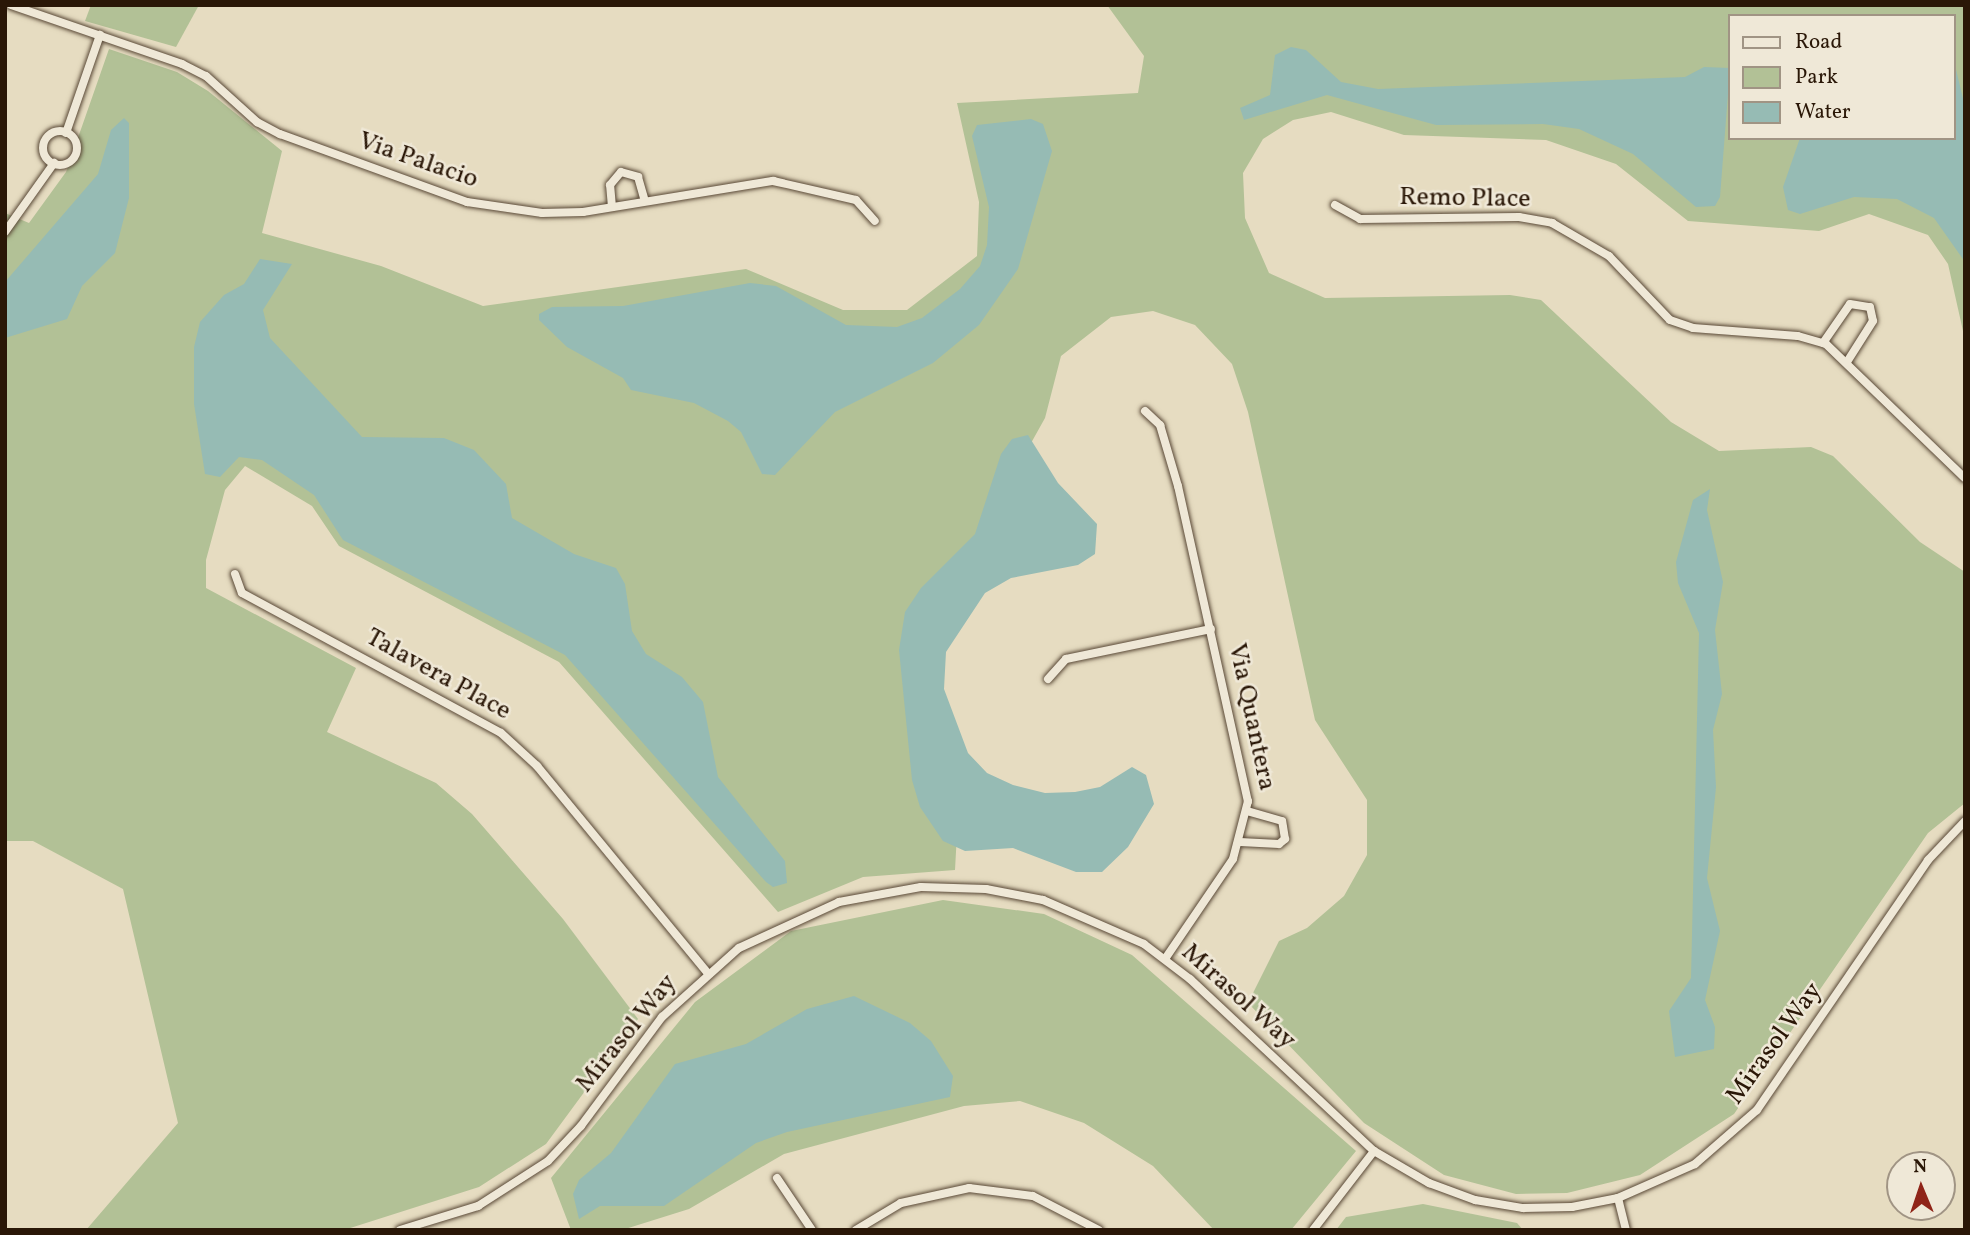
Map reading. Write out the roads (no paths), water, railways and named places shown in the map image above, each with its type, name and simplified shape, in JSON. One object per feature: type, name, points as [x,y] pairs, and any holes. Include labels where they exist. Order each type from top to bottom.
[{"type":"street","name":"Via Palacio","points":[[11,5],[100,35],[206,76],[257,122],[280,134],[431,193],[542,213],[612,207],[773,181],[856,200],[875,221]]},
{"type":"street","points":[[66,133],[100,35]]},
{"type":"street","points":[[54,163],[44,150],[46,139],[66,133]]},
{"type":"street","points":[[54,163],[69,162],[76,154],[76,144],[66,133]]},
{"type":"street","points":[[5,232],[54,163]]},
{"type":"street","points":[[612,207],[611,179],[621,172],[638,177],[645,201]]},
{"type":"street","name":"Remo Place","points":[[1335,205],[1360,219],[1519,217],[1552,223],[1609,256],[1670,320],[1693,328],[1798,335],[1823,343],[1847,362],[1965,478]]},
{"type":"street","points":[[1823,343],[1850,304],[1870,307],[1873,321],[1847,362]]},
{"type":"street","name":"Via Quantera","points":[[1145,411],[1160,425],[1247,785],[1247,811],[1240,842],[1166,959]]},
{"type":"street","name":"Talavera Place","points":[[235,574],[242,593],[502,733],[537,766],[708,972]]},
{"type":"street","name":"Via Quantera","points":[[1048,679],[1066,659],[1211,629]]},
{"type":"street","points":[[1240,842],[1279,844],[1287,829],[1267,813],[1247,811]]},
{"type":"street","name":"Mirasol Way","points":[[400,1230],[478,1206],[548,1161],[581,1126],[662,1017],[708,972],[761,935],[814,910],[921,887],[986,888],[1043,900],[1098,919],[1166,959],[1374,1151],[1429,1184],[1499,1205],[1559,1208],[1618,1198],[1695,1164],[1757,1110],[1928,860],[1965,821]]},
{"type":"street","points":[[1313,1230],[1374,1151]]},
{"type":"street","points":[[777,1178],[812,1230]]},
{"type":"street","points":[[856,1230],[901,1203],[969,1188],[1033,1196],[1099,1230]]},
{"type":"street","points":[[1618,1198],[1626,1230]]},
{"type":"water","points":[[1291,47],[1306,50],[1341,82],[1378,89],[1685,77],[1704,67],[1728,68],[1720,197],[1715,206],[1696,207],[1633,154],[1579,129],[1543,124],[1436,125],[1327,95],[1244,120],[1240,108],[1270,95],[1275,55]]},
{"type":"water","points":[[1956,69],[1965,107],[1965,262],[1934,218],[1897,199],[1854,197],[1800,214],[1788,210],[1783,187],[1799,140],[1956,140]]},
{"type":"water","points":[[124,118],[129,123],[129,198],[115,253],[82,286],[67,319],[5,338],[5,282],[98,174],[111,130]]},
{"type":"water","points":[[1031,119],[1043,124],[1052,151],[1018,269],[979,325],[933,363],[835,412],[775,475],[762,474],[741,432],[728,421],[694,403],[631,390],[623,378],[567,347],[539,320],[539,314],[552,307],[623,306],[750,283],[776,286],[846,325],[897,327],[922,318],[960,289],[980,266],[987,245],[989,207],[972,136],[977,125]]},
{"type":"water","points":[[260,259],[292,264],[263,310],[270,338],[362,437],[444,438],[474,450],[506,484],[512,518],[574,554],[616,568],[625,584],[632,631],[646,654],[682,677],[703,702],[718,777],[785,861],[787,883],[773,887],[766,882],[565,655],[343,540],[314,495],[262,460],[239,457],[220,477],[205,474],[194,404],[194,347],[200,322],[224,295],[244,284]]},
{"type":"water","points":[[1028,435],[1058,483],[1097,524],[1095,554],[1078,565],[1011,578],[985,593],[946,652],[944,689],[968,753],[987,773],[1013,785],[1045,793],[1075,792],[1100,787],[1132,767],[1146,775],[1154,804],[1128,847],[1102,872],[1076,872],[1013,848],[965,851],[943,841],[920,807],[912,780],[899,650],[905,612],[921,588],[975,534],[1001,454],[1012,439]]},
{"type":"water","points":[[1710,489],[1707,510],[1723,582],[1715,630],[1722,694],[1713,730],[1716,787],[1707,878],[1720,931],[1705,1000],[1715,1027],[1714,1049],[1675,1057],[1669,1011],[1691,978],[1699,633],[1678,583],[1676,562],[1693,500]]},
{"type":"water","points":[[854,996],[910,1023],[931,1041],[953,1076],[950,1097],[787,1132],[756,1143],[664,1206],[600,1206],[579,1219],[573,1194],[579,1180],[611,1153],[675,1064],[746,1044],[807,1009]]}]
